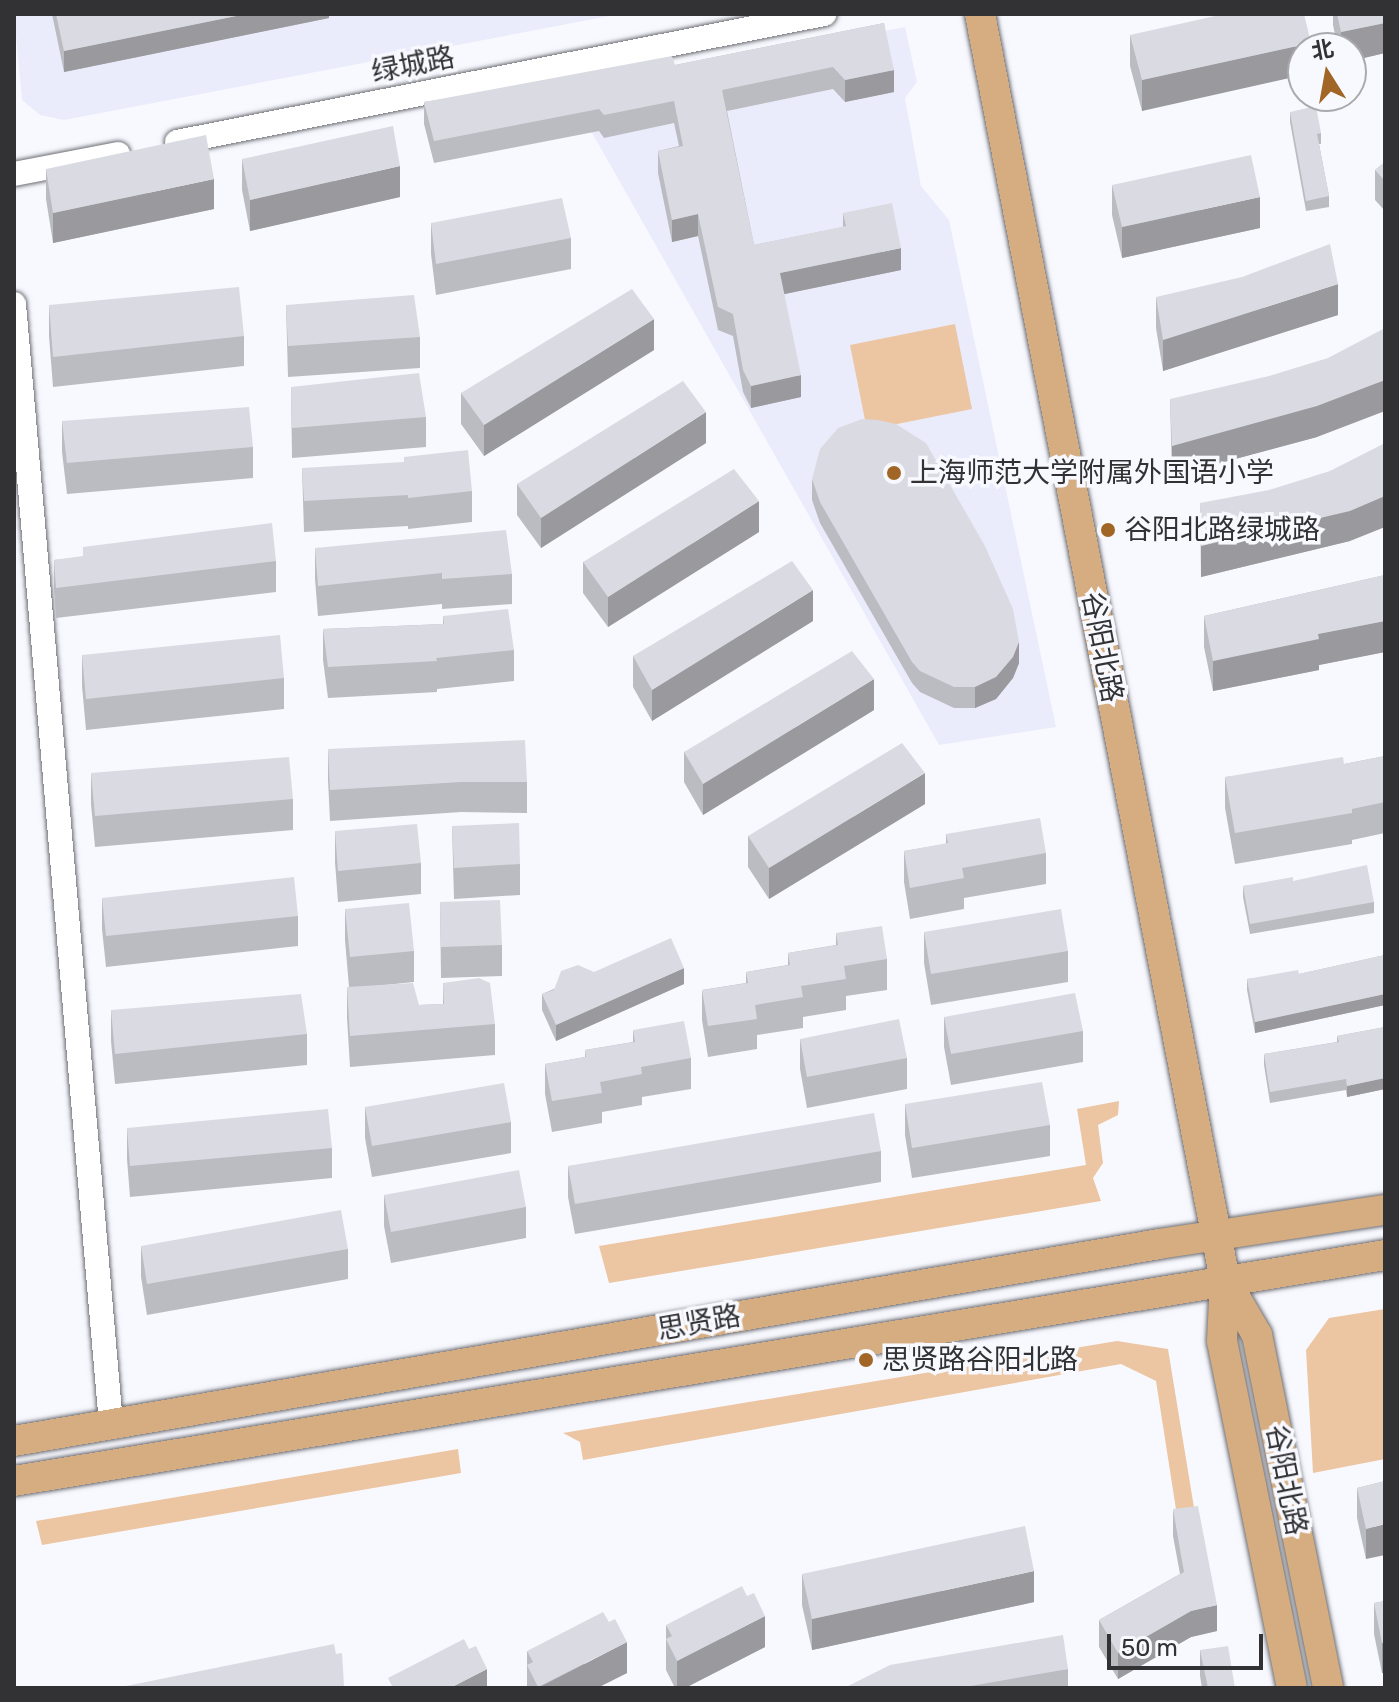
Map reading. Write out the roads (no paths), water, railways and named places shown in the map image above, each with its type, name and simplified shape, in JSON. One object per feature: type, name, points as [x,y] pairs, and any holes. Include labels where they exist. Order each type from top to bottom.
[{"type":"main road","name":"谷阳北路","points":[[980,14],[1225,1280],[1222,1341],[1292,1688]]},
{"type":"main road","name":"思贤路","points":[[14,1441],[1159,1244],[1385,1210]]},
{"type":"main road","name":"思贤路","points":[[14,1481],[1385,1255]]},
{"type":"main road","name":"谷阳北路","points":[[1225,1280],[1257,1335],[1328,1688]]},
{"type":"street","name":"绿城路","points":[[14,174],[824,14]]},
{"type":"street","points":[[14,304],[111,1424]]},
{"type":"place","name":"上海师范大学附属外国语小学","points":[[894,473]]},
{"type":"place","name":"谷阳北路绿城路","points":[[1108,530]]},
{"type":"place","name":"思贤路谷阳北路","points":[[866,1360]]}]
